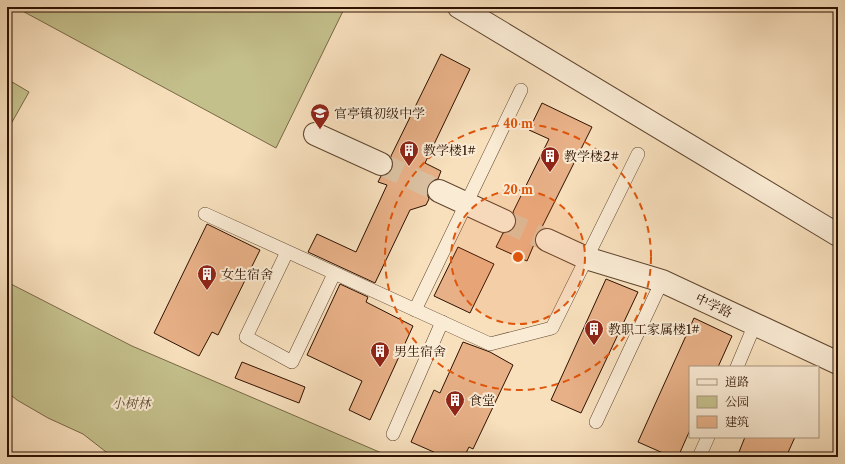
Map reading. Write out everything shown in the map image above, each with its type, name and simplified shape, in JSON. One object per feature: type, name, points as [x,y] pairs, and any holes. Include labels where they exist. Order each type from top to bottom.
[{"type":"street","points":[[459,7],[838,235]]},
{"type":"street","points":[[315,134],[381,164]]},
{"type":"street","points":[[439,191],[504,221]]},
{"type":"street","name":"中学路","points":[[547,240],[586,258],[662,280],[838,363]]},
{"type":"lane","points":[[415,310],[521,90]]},
{"type":"lane","points":[[205,214],[490,344],[552,328],[638,154]]},
{"type":"lane","points":[[288,252],[246,337],[292,362],[334,274]]},
{"type":"lane","points":[[596,422],[662,280]]},
{"type":"lane","points":[[393,434],[442,322]]},
{"type":"lane","points":[[737,366],[755,324]]},
{"type":"lane","points":[[699,457],[708,438]]},
{"type":"green space","points":[[15,7],[345,7],[276,148]]},
{"type":"green space","points":[[7,79],[29,92],[7,131]]},
{"type":"green space","name":"小树林","points":[[7,282],[132,346],[391,457],[110,457],[110,455],[83,434],[48,418],[17,400],[7,392]]},
{"type":"building","name":"教学楼1#","points":[[441,54],[470,69],[425,163],[441,171],[438,179],[432,181],[428,186],[427,193],[429,199],[426,205],[410,210],[375,283],[308,252],[317,234],[356,252],[387,185],[378,182],[381,176],[388,174],[392,170],[393,162],[391,156]]},
{"type":"building","name":"教学楼2#","points":[[542,103],[592,127],[541,229],[536,234],[535,242],[527,261],[496,247],[503,233],[511,231],[515,227],[516,219],[513,212],[549,139],[529,130]]},
{"type":"building","name":"女生宿舍","points":[[207,224],[260,250],[218,335],[212,332],[199,356],[154,333]]},
{"type":"building","points":[[458,247],[494,264],[470,313],[434,296]]},
{"type":"building","name":"教职工家属楼1#","points":[[606,279],[638,292],[581,413],[551,400]]},
{"type":"building","points":[[340,284],[368,297],[366,302],[413,326],[370,420],[349,410],[362,381],[307,355]]},
{"type":"building","points":[[694,318],[732,336],[718,366],[689,366],[689,432],[678,457],[672,457],[638,442]]},
{"type":"building","name":"食堂","points":[[463,342],[490,352],[513,365],[473,449],[469,447],[464,457],[445,457],[411,442],[434,390],[440,393]]},
{"type":"building","points":[[242,362],[305,387],[299,403],[235,378]]},
{"type":"building","points":[[745,438],[795,438],[786,457],[737,457]]},
{"type":"tunnel","points":[[381,164],[439,191]]},
{"type":"tunnel","points":[[504,221],[547,240]]},
{"type":"place","name":"官亭镇初级中学","points":[[320,130]]},
{"type":"place","name":"教学楼1#","points":[[409,167]]},
{"type":"place","name":"教学楼2#","points":[[550,173]]},
{"type":"place","name":"女生宿舍","points":[[207,291]]},
{"type":"place","name":"教职工家属楼1#","points":[[594,346]]},
{"type":"place","name":"男生宿舍","points":[[380,368]]},
{"type":"place","name":"食堂","points":[[455,417]]}]
